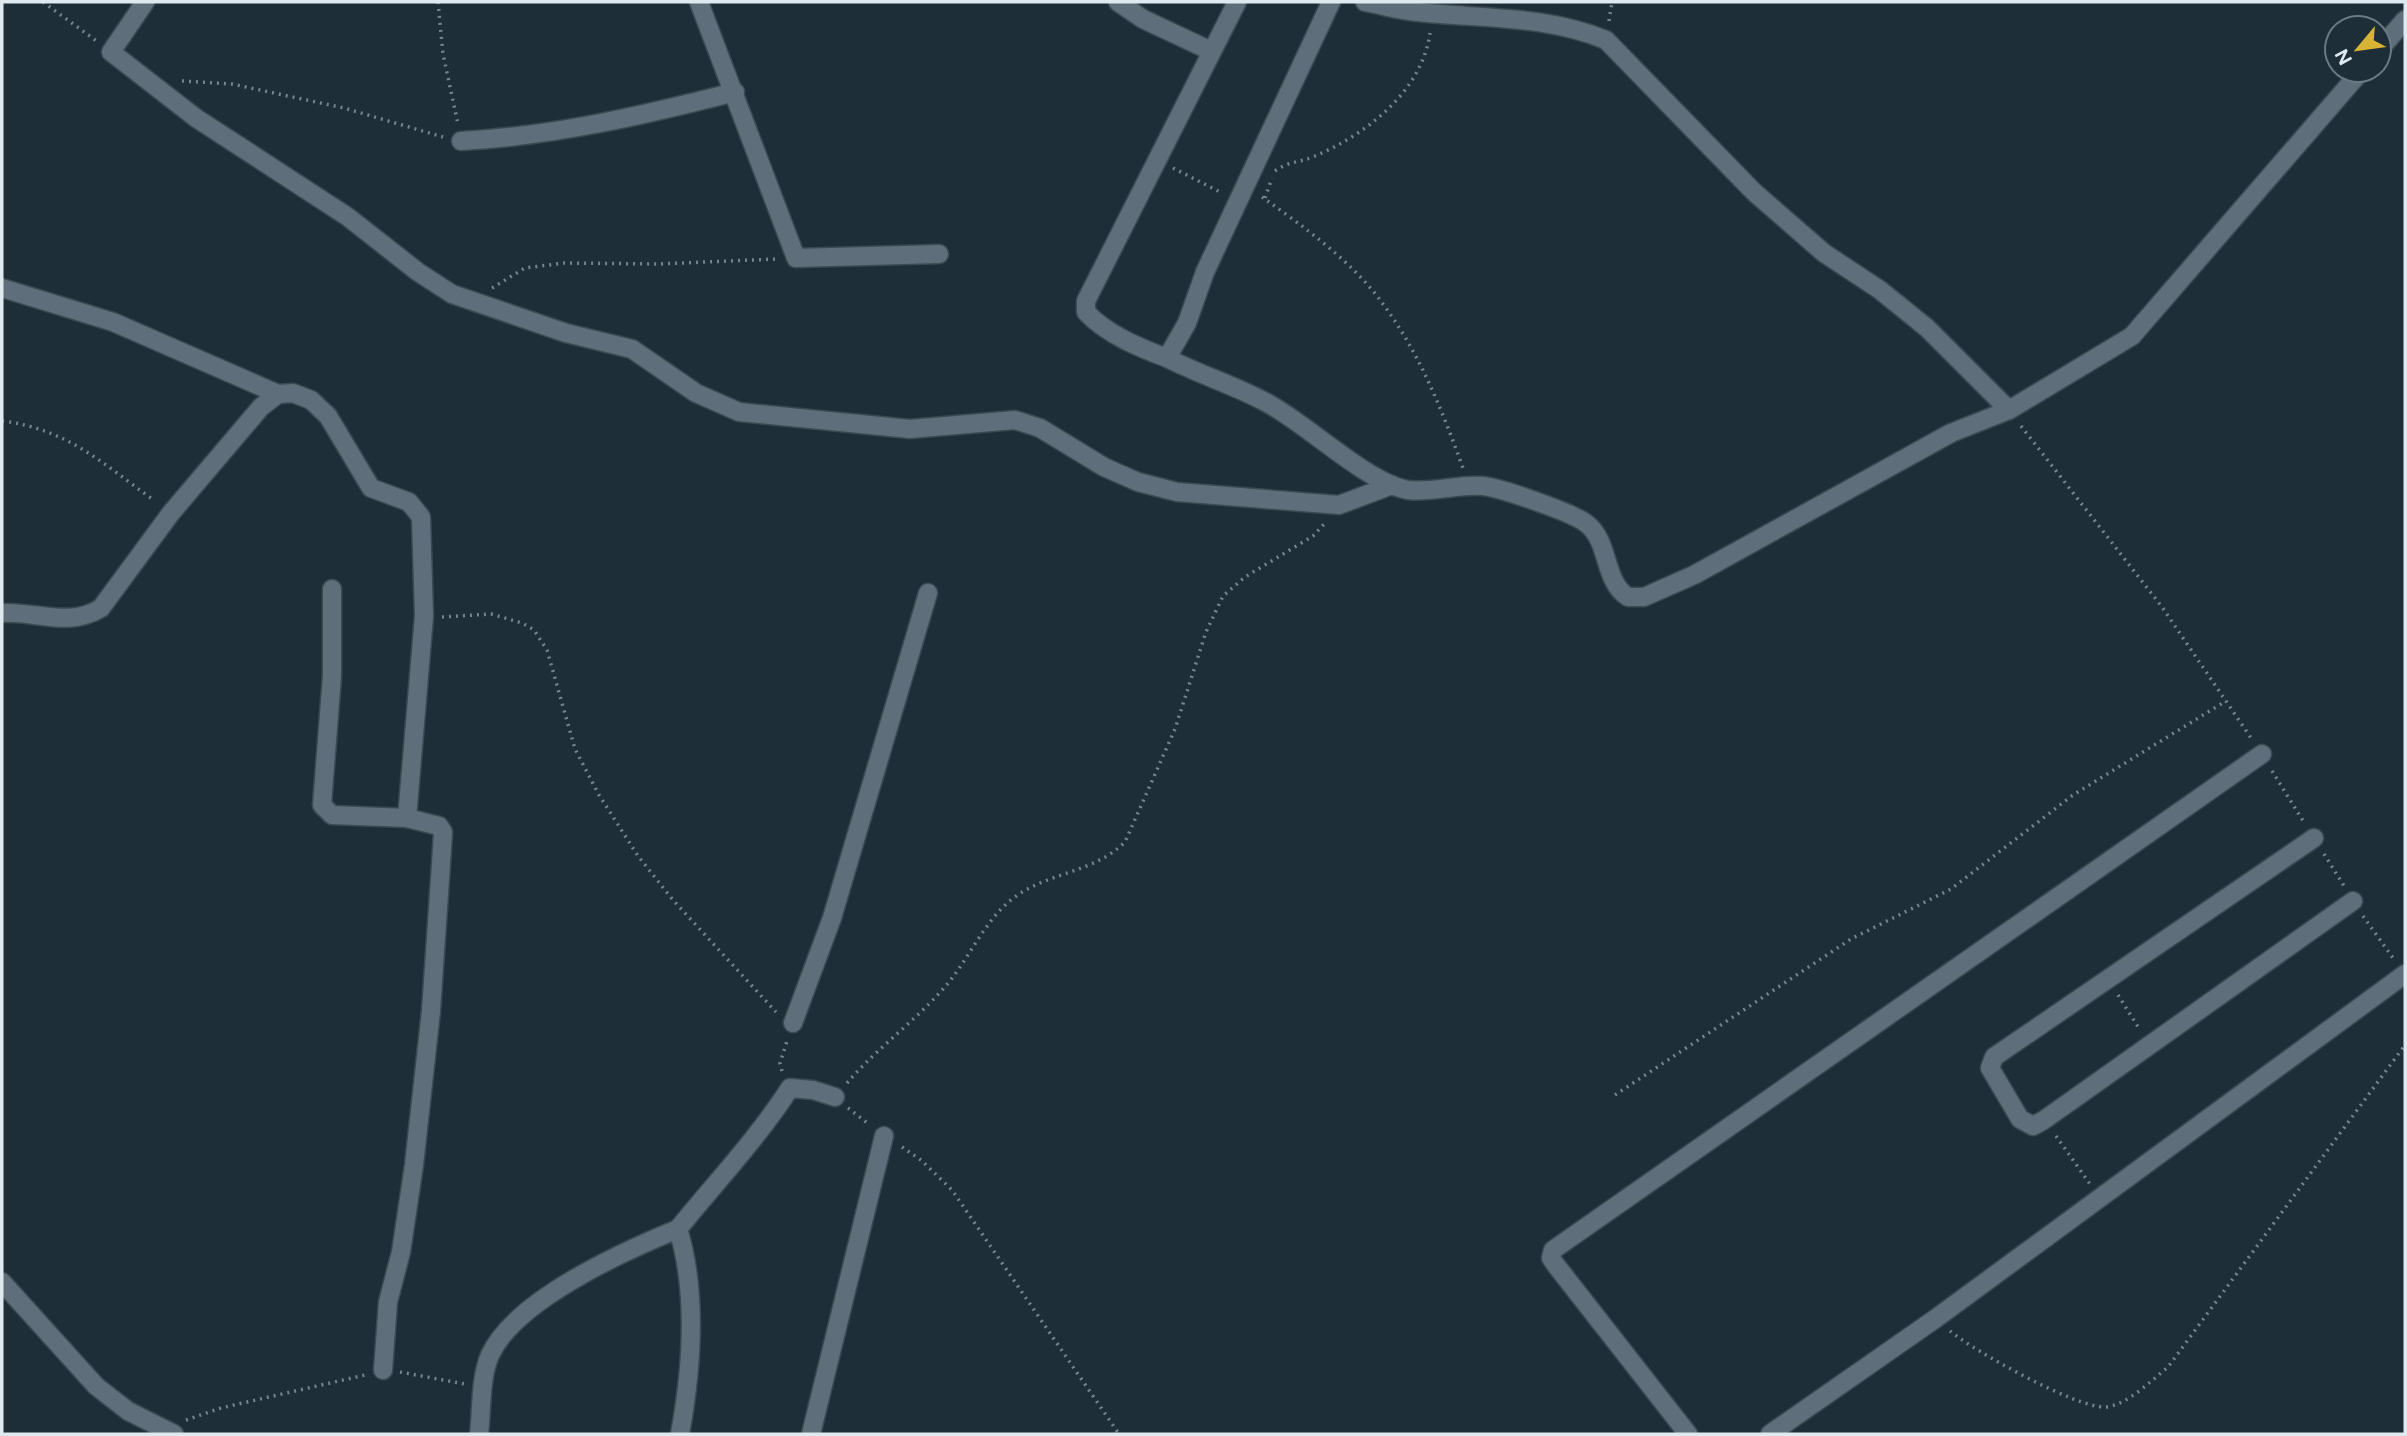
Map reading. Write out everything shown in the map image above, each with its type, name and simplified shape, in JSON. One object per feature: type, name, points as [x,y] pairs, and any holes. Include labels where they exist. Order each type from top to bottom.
[{"type":"street","points":[[145,2],[111,52],[196,118],[348,217],[418,272],[452,294],[582,337],[632,349],[696,393],[739,412],[910,429],[1015,420],[1040,428],[1104,467],[1151,486],[1177,492],[1339,505],[1392,485]]},
{"type":"street","points":[[699,2],[796,258],[939,254]]},
{"type":"street","points":[[1118,2],[1143,19],[1211,51]]},
{"type":"street","points":[[1237,2],[1155,159],[1086,301],[1085,309],[1096,321],[1139,347],[1267,402],[1308,427],[1367,472],[1392,485],[1409,490],[1482,486],[1512,494],[1587,524],[1596,536],[1621,592],[1628,597],[1644,597],[1694,575],[1951,433],[2010,410],[2132,335],[2350,84]]},
{"type":"street","points":[[1167,358],[1187,323],[1205,272],[1244,194],[1331,2]]},
{"type":"street","points":[[1365,2],[1432,13],[1470,8],[1581,30],[1606,40],[1754,192],[1824,253],[1880,290],[1927,328],[2010,410]]},
{"type":"street","points":[[2393,34],[2405,20]]},
{"type":"street","points":[[461,141],[516,138],[595,124],[735,92]]},
{"type":"street","points":[[2,288],[113,322],[278,394],[293,393],[311,400],[328,416],[371,488],[417,508],[421,517],[424,616],[407,818]]},
{"type":"street","points":[[2,613],[68,618],[94,612],[115,590],[171,513],[239,431],[278,394]]},
{"type":"street","points":[[332,589],[332,676],[322,805],[332,814],[407,818],[439,826],[443,832],[432,1000],[414,1166],[401,1252],[388,1302],[383,1370]]},
{"type":"street","points":[[793,1023],[832,918],[928,593]]},
{"type":"street","points":[[1688,1434],[1555,1264],[1551,1258],[1553,1250],[2262,754]]},
{"type":"street","points":[[2314,838],[1994,1058],[1990,1064],[2020,1119],[2028,1126],[2044,1120],[2149,1043],[2353,901]]},
{"type":"street","points":[[1770,1434],[1935,1319],[2405,974]]},
{"type":"street","points":[[479,1434],[490,1354],[503,1335],[532,1309],[606,1260],[678,1229],[726,1170],[759,1136],[790,1088],[813,1090],[835,1097]]},
{"type":"street","points":[[811,1434],[884,1136]]},
{"type":"street","points":[[678,1229],[687,1265],[691,1328],[687,1397],[680,1434]]},
{"type":"street","points":[[2,1282],[96,1387],[128,1411],[168,1431]]},
{"type":"path","points":[[43,2],[111,52]]},
{"type":"path","points":[[180,80],[232,85],[344,108],[420,132],[461,141],[443,54],[438,2]]},
{"type":"path","points":[[1265,198],[1276,170],[1292,160],[1313,157],[1372,123],[1412,83],[1428,45],[1432,13]]},
{"type":"path","points":[[1155,159],[1244,194],[1265,198],[1301,224],[1382,302],[1417,355],[1445,417],[1469,487]]},
{"type":"path","points":[[470,300],[525,268],[564,262],[659,264],[796,258]]},
{"type":"path","points":[[2010,410],[2162,607],[2262,754],[2353,901],[2405,974]]},
{"type":"path","points":[[2,421],[33,425],[84,448],[171,513]]},
{"type":"path","points":[[1119,1434],[952,1190],[921,1160],[884,1136],[835,1097],[861,1068],[942,990],[1011,899],[1050,880],[1092,866],[1114,853],[1125,842],[1175,729],[1206,632],[1223,596],[1245,576],[1313,536],[1339,505]]},
{"type":"path","points":[[424,616],[491,614],[534,629],[547,650],[575,749],[599,795],[638,856],[759,997],[793,1023],[780,1063],[790,1088]]},
{"type":"path","points":[[1615,1095],[1851,939],[1951,889],[2073,796],[2226,701]]},
{"type":"path","points":[[2108,982],[2149,1043]]},
{"type":"path","points":[[1935,1319],[1962,1341],[1994,1360],[2079,1401],[2107,1407],[2124,1399],[2149,1383],[2176,1357],[2405,1045]]},
{"type":"path","points":[[2044,1120],[2100,1198]]},
{"type":"path","points":[[168,1431],[221,1408],[383,1370],[484,1389]]}]
